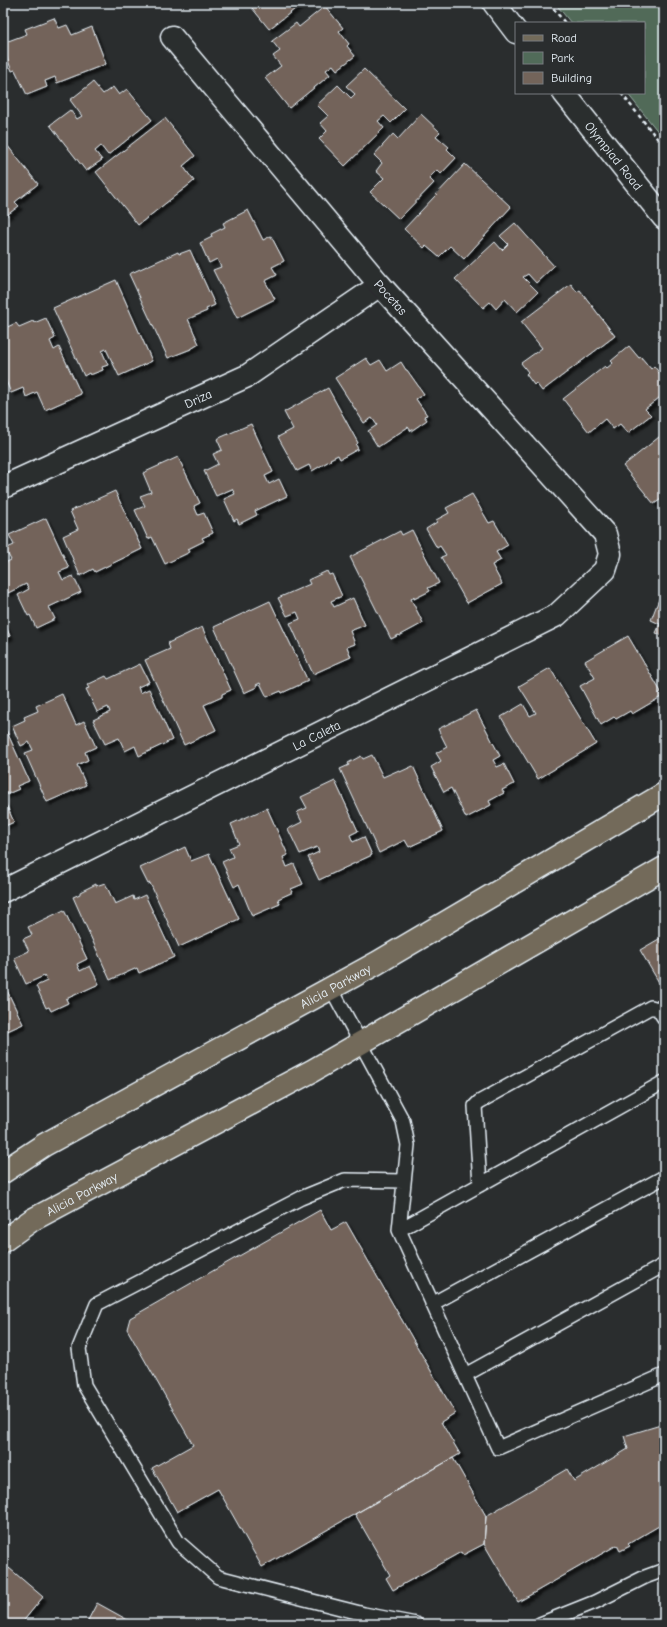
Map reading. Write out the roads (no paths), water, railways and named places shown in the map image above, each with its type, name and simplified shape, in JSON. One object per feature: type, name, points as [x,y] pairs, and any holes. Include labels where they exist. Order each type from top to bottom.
[{"type":"main road","name":"Alicia Parkway","points":[[3,1172],[44,1145],[377,963],[664,794]]},
{"type":"main road","name":"Alicia Parkway","points":[[3,1241],[32,1220],[305,1074],[664,868]]},
{"type":"street","points":[[494,3],[515,31]]},
{"type":"street","name":"Pocetas","points":[[172,37],[380,285],[605,534],[610,554]]},
{"type":"street","name":"Olympiad Road","points":[[565,94],[664,218]]},
{"type":"street","name":"Driza","points":[[3,487],[246,376],[380,285]]},
{"type":"street","name":"La Caleta","points":[[3,891],[557,615],[605,570],[610,554]]},
{"type":"lane","points":[[331,988],[403,1121],[408,1145],[398,1230],[498,1448],[664,1375]]},
{"type":"lane","points":[[480,1185],[475,1106],[479,1102],[651,1007],[658,1009],[664,1018]]},
{"type":"lane","points":[[398,1230],[664,1082]]},
{"type":"lane","points":[[432,1304],[664,1177]]},
{"type":"lane","points":[[404,1181],[345,1180],[301,1198],[97,1304],[79,1348],[84,1385],[178,1542],[218,1577],[364,1614],[416,1624]]},
{"type":"lane","points":[[464,1375],[664,1265]]},
{"type":"lane","points":[[540,1624],[595,1602],[645,1577],[664,1570]]}]
